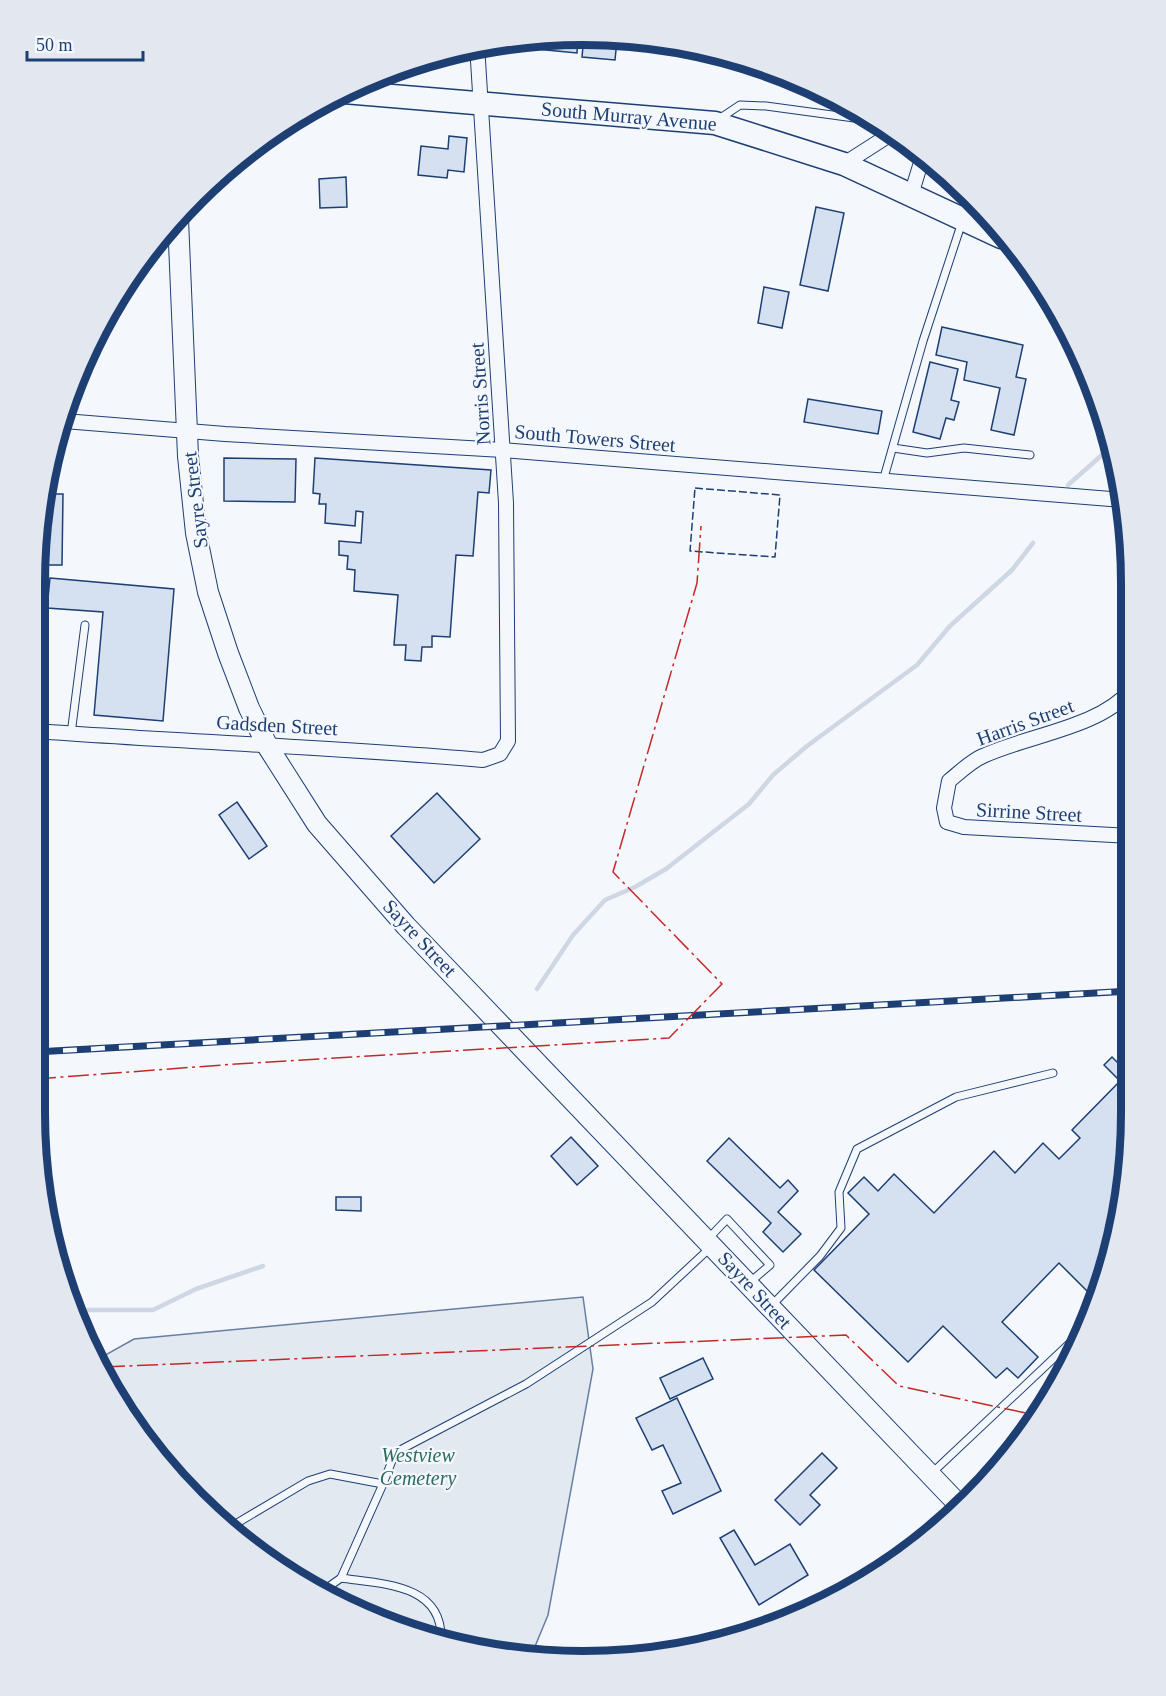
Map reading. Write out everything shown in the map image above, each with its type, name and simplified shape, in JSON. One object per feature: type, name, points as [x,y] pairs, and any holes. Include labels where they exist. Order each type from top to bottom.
[{"type":"main road","name":"South Murray Avenue","points":[[360,93],[715,123],[844,164],[990,232]]},
{"type":"main road","name":"Sayre Street","points":[[178,229],[188,431],[196,533],[208,592],[232,664],[268,747],[317,824],[406,926],[955,1501]]},
{"type":"street","name":"Norris Street","points":[[478,55],[503,450],[508,741]]},
{"type":"street","points":[[844,164],[885,138]]},
{"type":"street","points":[[911,195],[921,164]]},
{"type":"street","name":"South Towers Street","points":[[70,422],[503,450],[1114,499]]},
{"type":"street","name":"Harris Street","points":[[945,800],[949,781],[980,757],[1018,741],[1088,721],[1121,697]]},
{"type":"street","name":"Gadsden Street","points":[[45,732],[224,741],[268,747],[358,749],[483,760],[500,754],[508,741]]},
{"type":"street","name":"Sirrine Street","points":[[945,800],[947,822],[964,827],[1121,835]]},
{"type":"lane","points":[[715,123],[740,105],[766,106],[853,118]]},
{"type":"lane","points":[[883,482],[923,340],[963,219]]},
{"type":"lane","points":[[893,448],[927,453],[964,448],[1030,455]]},
{"type":"lane","points":[[71,734],[85,625]]},
{"type":"lane","points":[[771,1306],[820,1256],[841,1228],[839,1192],[857,1149],[956,1096],[1053,1073]]},
{"type":"lane","points":[[328,1587],[341,1578],[393,1458],[402,1449],[526,1384],[652,1302],[710,1242],[727,1219],[770,1265],[749,1283]]},
{"type":"lane","points":[[930,1474],[1069,1343]]},
{"type":"lane","points":[[236,1524],[308,1481],[330,1474],[383,1484]]},
{"type":"lane","points":[[341,1578],[410,1589],[433,1604],[441,1632]]},
{"type":"green space","name":"Westview Cemetery","points":[[583,1297],[593,1369],[548,1615],[534,1648],[478,1641],[444,1633],[377,1610],[314,1579],[255,1540],[228,1517],[179,1468],[156,1441],[117,1382],[103,1356],[134,1339]]},
{"type":"building","points":[[577,45],[577,53],[536,49],[548,46]]},
{"type":"building","points":[[583,45],[616,46],[615,60],[582,57]]},
{"type":"building","points":[[449,136],[467,138],[464,172],[448,170],[447,178],[418,175],[421,146],[448,149]]},
{"type":"building","points":[[346,177],[347,207],[320,208],[319,179]]},
{"type":"building","points":[[816,207],[844,213],[828,291],[800,285]]},
{"type":"building","points":[[764,287],[789,292],[782,328],[758,323]]},
{"type":"building","points":[[942,327],[1023,345],[1016,377],[1026,379],[1014,435],[991,430],[1000,388],[964,380],[967,362],[936,355]]},
{"type":"building","points":[[930,362],[958,369],[951,400],[959,402],[954,420],[946,418],[940,439],[913,432]]},
{"type":"building","points":[[808,399],[882,411],[878,434],[804,422]]},
{"type":"building","points":[[224,458],[296,459],[295,502],[224,501]]},
{"type":"building","points":[[315,458],[491,470],[489,493],[478,492],[473,556],[456,555],[450,637],[432,636],[432,647],[422,647],[421,661],[405,660],[406,645],[394,645],[398,595],[354,591],[355,570],[347,569],[348,556],[339,555],[339,541],[361,543],[363,512],[356,511],[355,526],[325,523],[326,504],[319,504],[320,494],[313,493]]},
{"type":"building","points":[[53,494],[63,494],[62,565],[46,565]]},
{"type":"building","points":[[50,578],[174,589],[163,721],[94,715],[103,612],[47,608]]},
{"type":"building","points":[[437,793],[480,839],[434,883],[391,836]]},
{"type":"building","points":[[237,802],[267,846],[249,859],[219,815]]},
{"type":"building","points":[[1112,1057],[1121,1066],[1120,1148],[1111,1218],[1106,1225],[1109,1228],[1103,1252],[1089,1293],[1059,1263],[1002,1322],[1038,1357],[1018,1378],[1007,1368],[996,1378],[943,1326],[908,1362],[814,1270],[869,1214],[848,1193],[864,1177],[878,1191],[894,1174],[934,1213],[994,1151],[1015,1173],[1043,1143],[1059,1159],[1080,1138],[1072,1130],[1120,1081],[1104,1065]]},
{"type":"building","points":[[571,1137],[598,1166],[577,1185],[551,1156]]},
{"type":"building","points":[[729,1138],[780,1188],[788,1180],[798,1191],[778,1212],[801,1234],[783,1252],[763,1232],[771,1223],[707,1161]]},
{"type":"building","points":[[336,1197],[361,1197],[361,1211],[336,1210]]},
{"type":"building","points":[[703,1358],[713,1379],[670,1399],[660,1378]]},
{"type":"building","points":[[677,1398],[721,1491],[673,1514],[662,1491],[681,1483],[663,1445],[652,1450],[636,1418]]},
{"type":"building","points":[[822,1453],[837,1468],[810,1495],[820,1505],[800,1525],[775,1500]]},
{"type":"building","points":[[734,1530],[755,1565],[790,1544],[808,1575],[759,1605],[720,1538]]},
{"type":"waterway","points":[[1068,485],[1105,452]]},
{"type":"waterway","points":[[537,989],[573,935],[605,900],[635,887],[666,869],[749,804],[773,775],[807,746],[917,665],[950,626],[1012,570],[1033,543]]},
{"type":"waterway","points":[[83,1312],[86,1310],[153,1310],[196,1289],[263,1266]]},
{"type":"railway","points":[[45,1051],[1121,992]]},
{"type":"fence","points":[[695,488],[780,495],[775,557],[690,551],[695,488]]},
{"type":"power","points":[[45,1078],[236,1064],[669,1038],[722,984],[613,872],[697,583],[701,526]]},
{"type":"power","points":[[109,1367],[846,1335],[899,1386],[1029,1414]]}]
